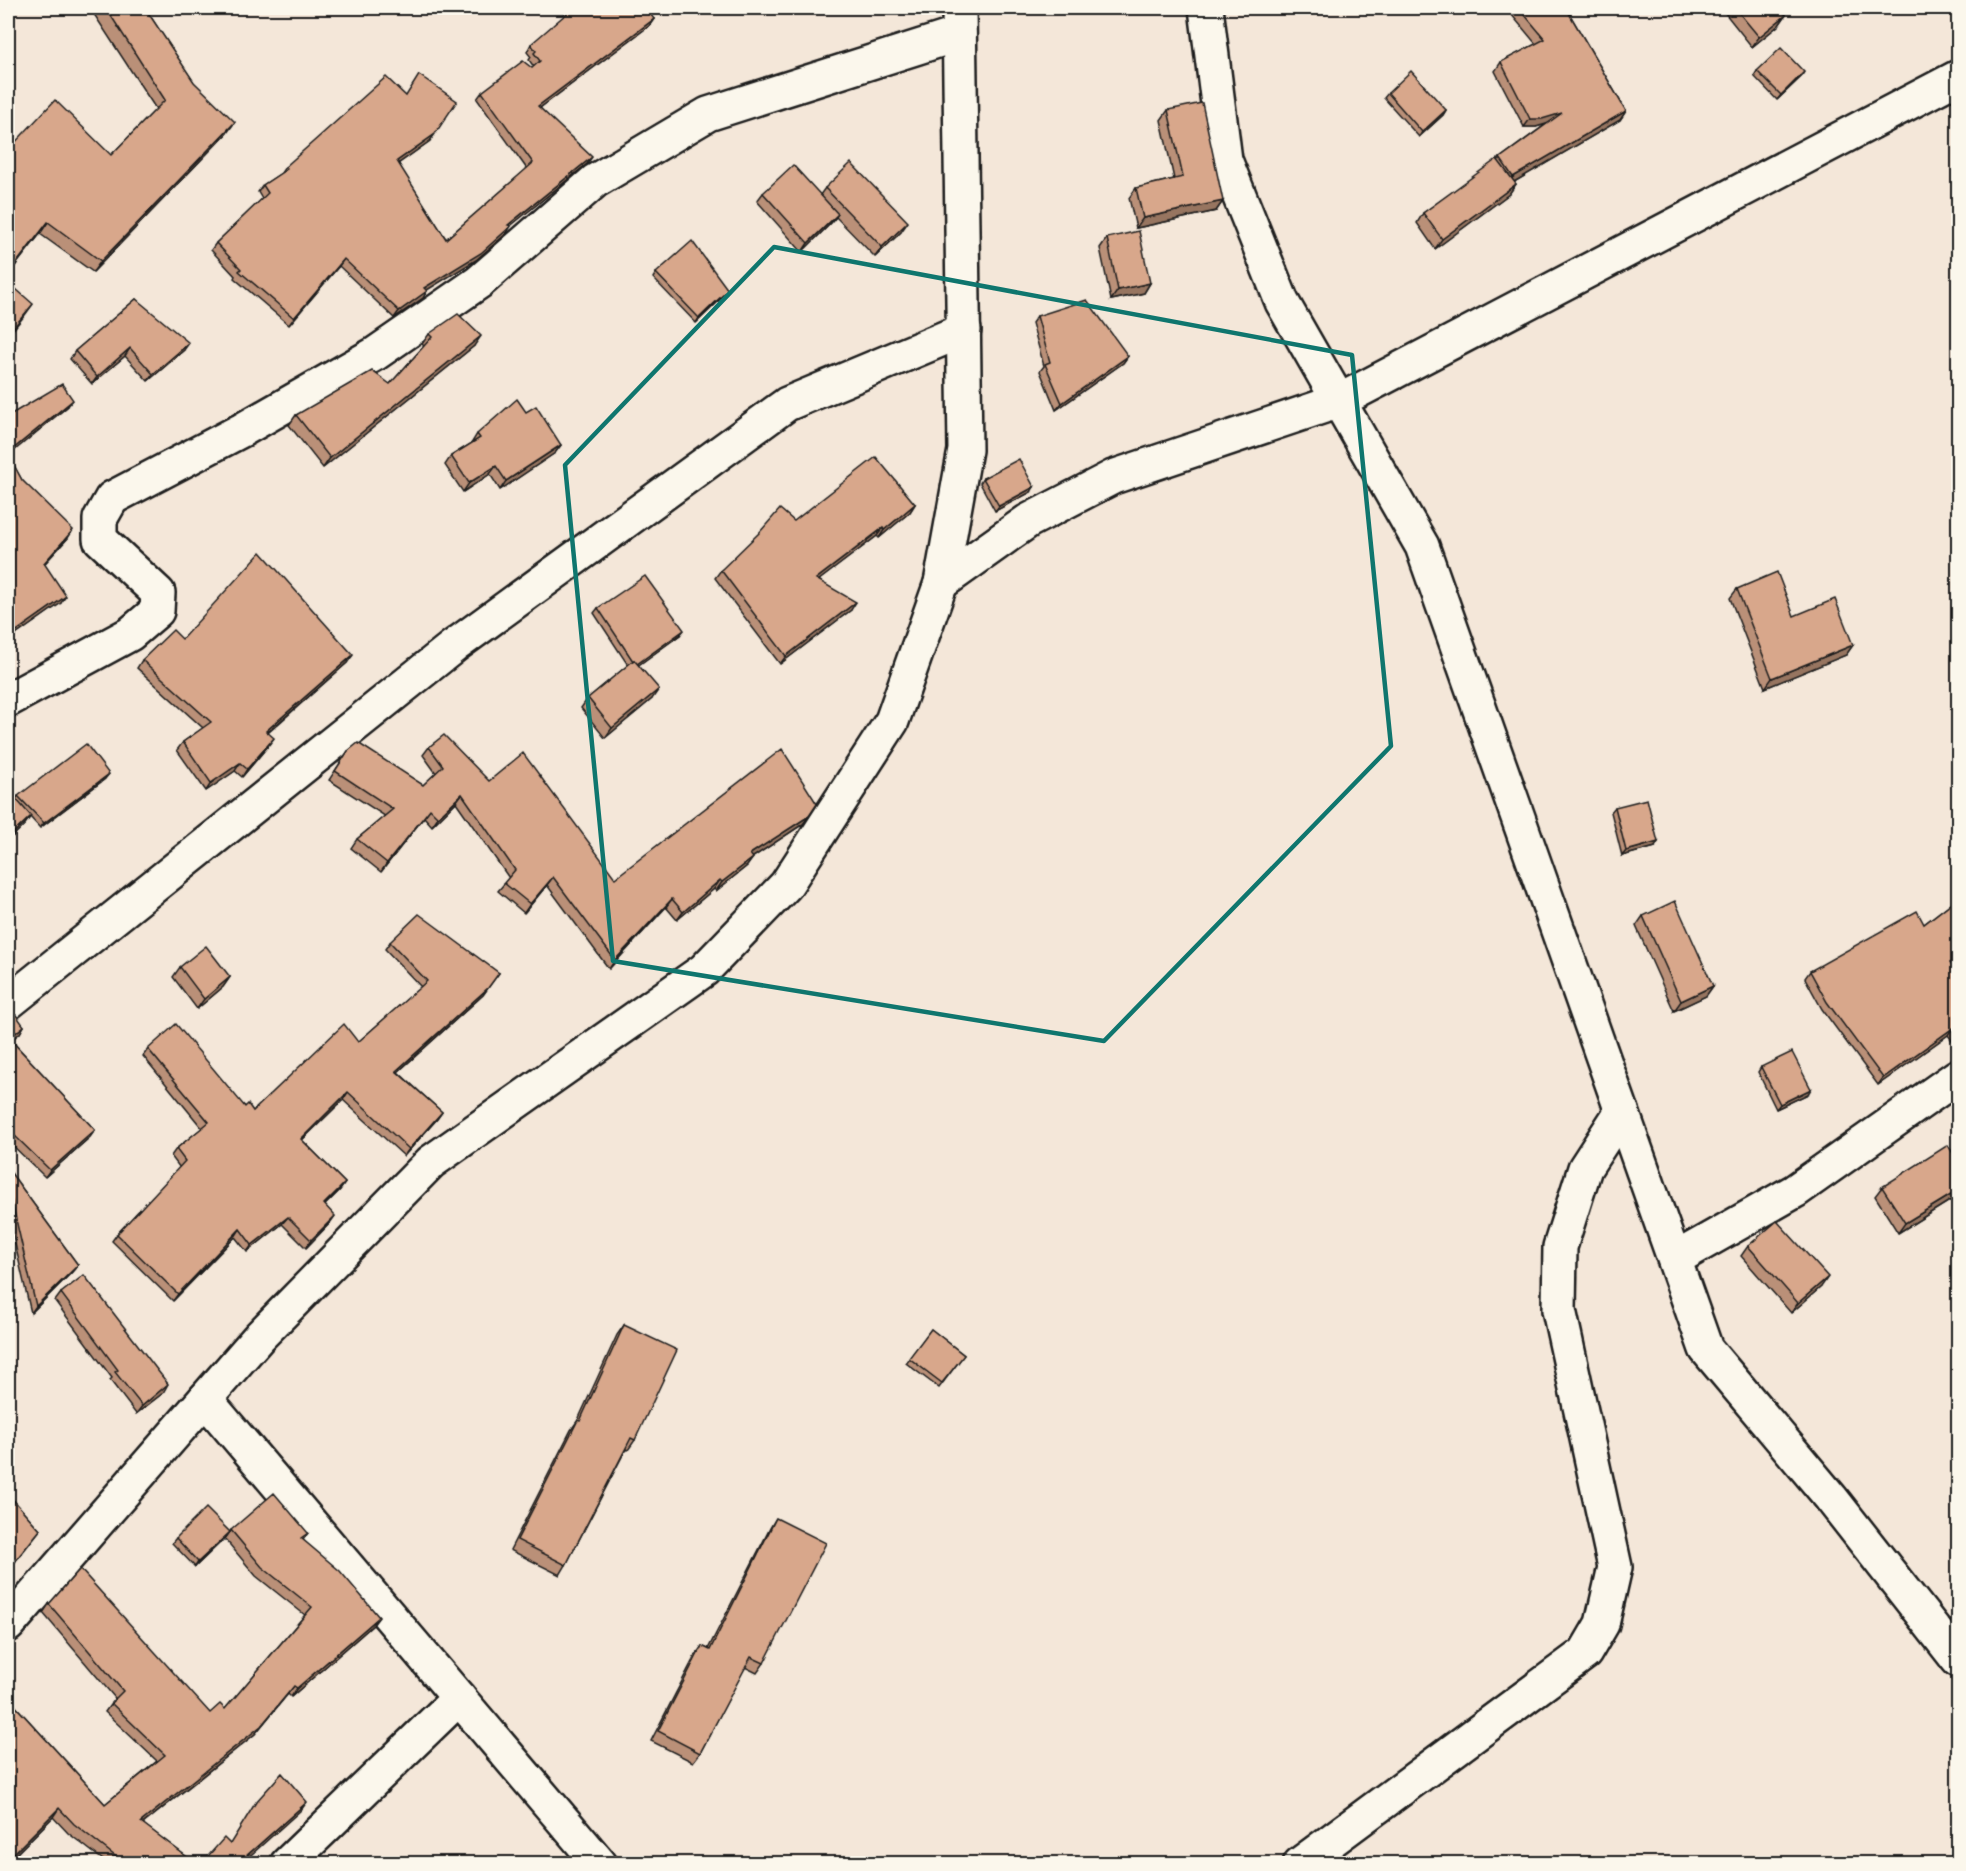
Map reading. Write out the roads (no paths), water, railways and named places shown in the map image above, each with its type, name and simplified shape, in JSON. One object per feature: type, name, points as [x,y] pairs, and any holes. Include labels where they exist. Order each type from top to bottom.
[{"type":"street","points":[[1206,8],[1225,160],[1282,302],[1422,546],[1706,1349],[1831,1498],[1959,1660]]},
{"type":"street","points":[[8,700],[130,634],[157,611],[158,593],[100,538],[100,519],[112,498],[242,430],[375,354],[479,282],[595,181],[708,114],[959,21],[965,450],[941,583],[892,721],[786,885],[704,970],[431,1162],[259,1337],[8,1625]]},
{"type":"street","points":[[941,583],[1028,521],[1113,477],[1339,402],[1959,77]]},
{"type":"street","points":[[8,1004],[454,646],[787,404],[963,330]]},
{"type":"street","points":[[1675,1259],[1795,1191],[1959,1076]]},
{"type":"street","points":[[1300,1863],[1585,1653],[1602,1624],[1615,1567],[1559,1310],[1560,1247],[1585,1168],[1622,1111]]},
{"type":"street","points":[[205,1399],[600,1863]]},
{"type":"street","points":[[287,1863],[459,1698]]}]
